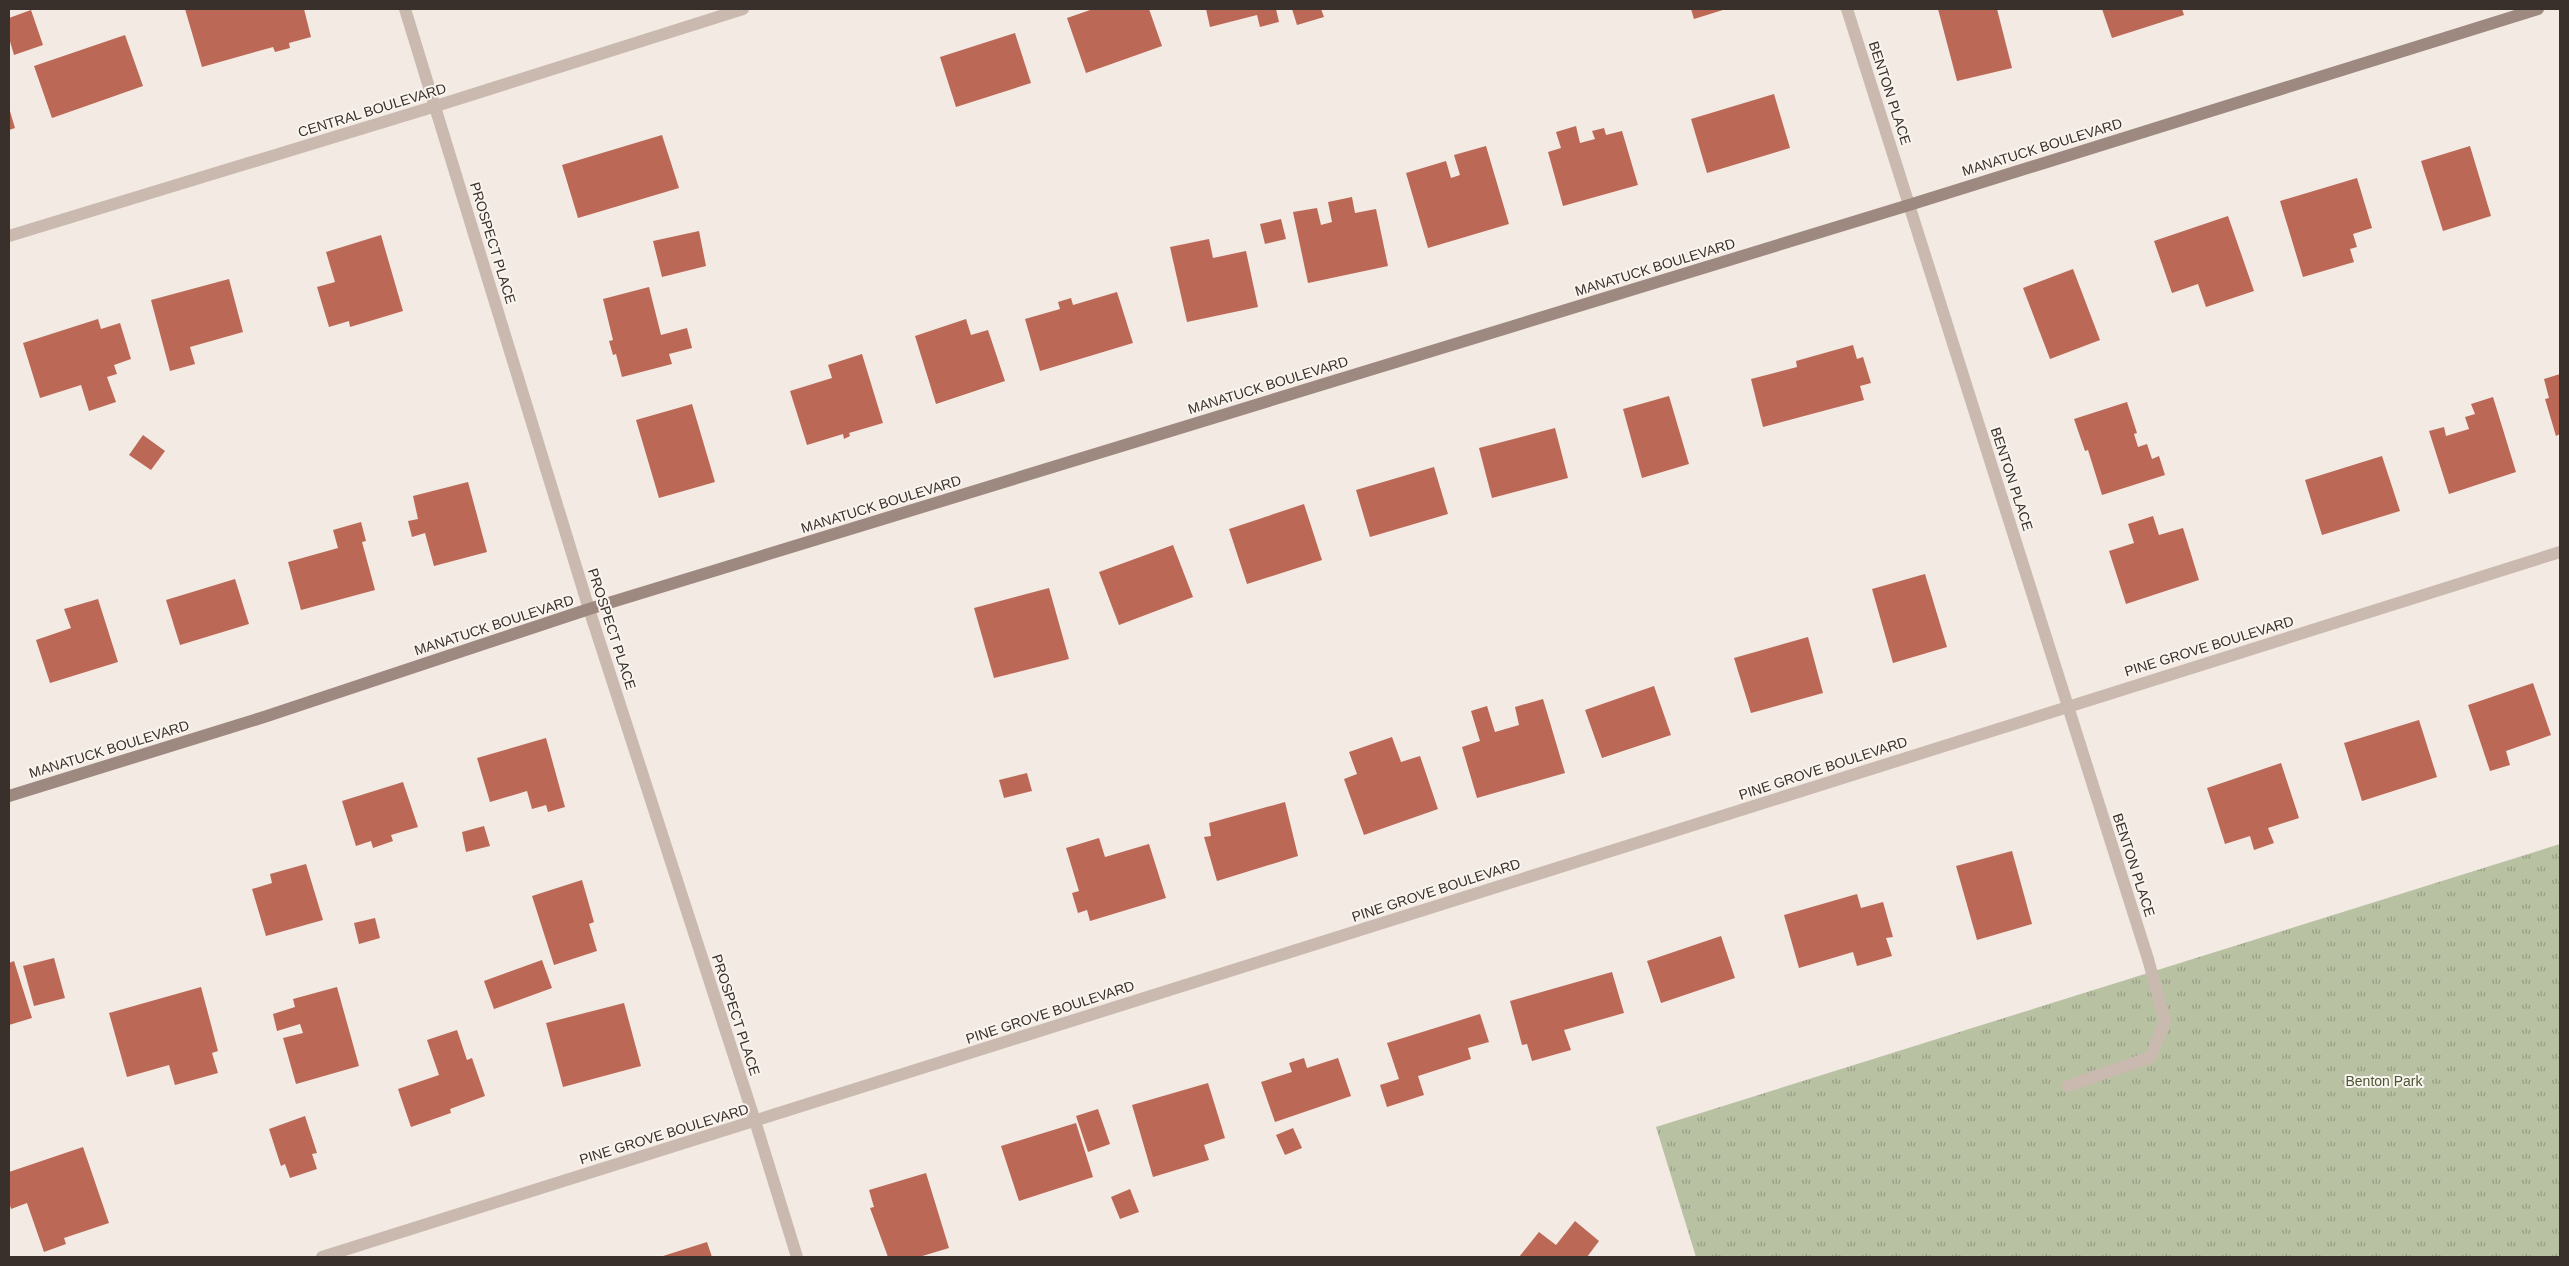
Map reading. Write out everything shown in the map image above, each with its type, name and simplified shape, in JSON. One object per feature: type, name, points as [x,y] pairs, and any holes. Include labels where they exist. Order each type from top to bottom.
[{"type":"street","name":"PROSPECT PLACE","points":[[404,9],[436,106],[589,609],[755,1121],[797,1257]]},
{"type":"street","name":"CENTRAL BOULEVARD","points":[[9,236],[436,106],[743,9]]},
{"type":"street","name":"BENTON PLACE","points":[[1847,9],[2148,959],[2165,1021],[2151,1057],[2068,1086]]},
{"type":"street","name":"MANATUCK BOULEVARD","points":[[9,796],[264,717],[589,609],[2538,9]]},
{"type":"street","name":"PINE GROVE BOULEVARD","points":[[322,1257],[2560,552]]},
{"type":"green space","name":"Benton Park","points":[[2560,844],[2560,1257],[1696,1257],[1656,1127]]},
{"type":"building","points":[[185,9],[304,9],[311,37],[289,43],[290,48],[275,52],[273,47],[202,67]]},
{"type":"building","points":[[1093,9],[1149,9],[1162,46],[1086,73],[1067,18]]},
{"type":"building","points":[[1206,9],[1276,9],[1279,22],[1260,27],[1257,15],[1210,27]]},
{"type":"building","points":[[1292,9],[1321,9],[1324,17],[1297,25]]},
{"type":"building","points":[[1691,9],[1726,9],[1694,19]]},
{"type":"building","points":[[1938,9],[1997,9],[2012,68],[1957,81]]},
{"type":"building","points":[[2102,9],[2182,9],[2184,15],[2112,38]]},
{"type":"building","points":[[31,10],[43,45],[14,55],[9,38],[9,18]]},
{"type":"building","points":[[1015,33],[1031,83],[956,107],[940,57]]},
{"type":"building","points":[[125,35],[143,86],[52,118],[34,66]]},
{"type":"building","points":[[1774,94],[1790,148],[1707,173],[1691,119]]},
{"type":"building","points":[[9,108],[15,128],[9,130]]},
{"type":"building","points":[[1576,126],[1580,143],[1595,139],[1592,131],[1604,128],[1606,135],[1622,131],[1638,185],[1563,206],[1548,152],[1561,148],[1556,132]]},
{"type":"building","points":[[662,135],[679,188],[578,218],[562,165]]},
{"type":"building","points":[[1486,146],[1509,224],[1428,248],[1406,173],[1446,161],[1451,178],[1460,175],[1454,155]]},
{"type":"building","points":[[2470,146],[2491,216],[2443,231],[2421,161]]},
{"type":"building","points":[[2357,178],[2372,228],[2353,234],[2357,247],[2350,249],[2354,262],[2303,277],[2280,201]]},
{"type":"building","points":[[1352,197],[1355,213],[1376,209],[1388,266],[1308,283],[1293,212],[1317,208],[1321,225],[1332,222],[1328,202]]},
{"type":"building","points":[[2228,216],[2254,291],[2206,307],[2198,284],[2172,293],[2154,241]]},
{"type":"building","points":[[1281,219],[1286,239],[1265,244],[1260,224]]},
{"type":"building","points":[[699,231],[706,266],[662,277],[653,241]]},
{"type":"building","points":[[381,235],[403,311],[350,327],[349,321],[329,327],[317,287],[335,282],[326,252]]},
{"type":"building","points":[[1209,239],[1213,258],[1246,251],[1258,307],[1187,322],[1170,247]]},
{"type":"building","points":[[2073,269],[2100,340],[2050,359],[2023,288]]},
{"type":"building","points":[[229,279],[243,332],[190,347],[195,364],[170,371],[151,300]]},
{"type":"building","points":[[649,287],[661,335],[687,328],[692,348],[669,354],[672,364],[622,377],[616,354],[613,355],[609,341],[613,340],[603,299]]},
{"type":"building","points":[[1117,292],[1133,343],[1040,371],[1025,319],[1060,309],[1058,302],[1071,298],[1073,305]]},
{"type":"building","points":[[98,319],[101,329],[120,323],[131,359],[114,365],[117,374],[107,377],[116,402],[89,411],[81,385],[40,398],[23,343]]},
{"type":"building","points":[[966,319],[971,335],[988,330],[1005,381],[936,404],[915,336]]},
{"type":"building","points":[[1853,345],[1857,359],[1863,357],[1871,383],[1860,386],[1864,400],[1763,427],[1751,379],[1797,367],[1796,361]]},
{"type":"building","points":[[862,354],[883,423],[849,433],[850,436],[844,439],[843,434],[807,445],[790,391],[832,378],[828,365]]},
{"type":"building","points":[[2560,374],[2560,434],[2556,436],[2545,399],[2549,398],[2544,379]]},
{"type":"building","points":[[1669,396],[1689,464],[1642,478],[1623,409]]},
{"type":"building","points":[[2493,397],[2516,472],[2449,494],[2429,431],[2444,427],[2446,436],[2469,429],[2465,417],[2475,414],[2471,404]]},
{"type":"building","points":[[2127,402],[2137,433],[2134,434],[2138,447],[2147,444],[2152,459],[2159,456],[2165,475],[2102,495],[2088,450],[2085,451],[2074,419]]},
{"type":"building","points":[[692,404],[715,482],[659,498],[636,420]]},
{"type":"building","points":[[1555,428],[1568,478],[1492,498],[1479,448]]},
{"type":"building","points":[[143,435],[165,451],[151,470],[129,455]]},
{"type":"building","points":[[2382,456],[2400,511],[2322,535],[2305,480]]},
{"type":"building","points":[[1434,467],[1448,514],[1370,537],[1356,490]]},
{"type":"building","points":[[468,482],[487,552],[434,566],[425,533],[412,537],[408,521],[418,519],[413,496]]},
{"type":"building","points":[[1304,504],[1322,560],[1247,584],[1229,529]]},
{"type":"building","points":[[2153,516],[2159,535],[2183,528],[2199,580],[2126,604],[2109,551],[2134,543],[2128,524]]},
{"type":"building","points":[[361,522],[366,541],[362,542],[375,590],[301,610],[288,562],[338,548],[333,530]]},
{"type":"building","points":[[1173,545],[1193,597],[1119,625],[1099,572]]},
{"type":"building","points":[[1925,574],[1947,647],[1893,663],[1872,589]]},
{"type":"building","points":[[235,579],[249,624],[180,645],[166,600]]},
{"type":"building","points":[[1049,588],[1069,659],[994,678],[974,608]]},
{"type":"building","points":[[98,599],[118,662],[50,683],[36,640],[71,628],[64,609]]},
{"type":"building","points":[[1808,637],[1823,693],[1751,713],[1734,658]]},
{"type":"building","points":[[2533,683],[2551,735],[2506,751],[2510,765],[2490,771],[2468,705]]},
{"type":"building","points":[[1654,686],[1671,735],[1602,758],[1585,710]]},
{"type":"building","points":[[1543,699],[1565,773],[1477,798],[1462,747],[1480,741],[1471,711],[1487,706],[1495,732],[1519,725],[1515,707]]},
{"type":"building","points":[[2419,720],[2437,777],[2362,801],[2344,743]]},
{"type":"building","points":[[1392,737],[1401,762],[1420,756],[1438,809],[1364,835],[1344,779],[1357,774],[1349,752]]},
{"type":"building","points":[[546,738],[565,807],[548,812],[546,805],[532,809],[527,791],[490,802],[477,758]]},
{"type":"building","points":[[2281,763],[2299,818],[2268,828],[2274,843],[2254,850],[2250,836],[2225,844],[2207,788]]},
{"type":"building","points":[[1027,773],[1032,791],[1004,798],[999,780]]},
{"type":"building","points":[[403,782],[418,827],[391,835],[393,841],[373,848],[371,841],[356,846],[342,801]]},
{"type":"building","points":[[1285,802],[1298,856],[1217,881],[1204,837],[1211,836],[1209,823]]},
{"type":"building","points":[[484,826],[490,846],[466,852],[462,832]]},
{"type":"building","points":[[1099,838],[1105,857],[1149,844],[1166,898],[1090,921],[1087,910],[1078,913],[1072,893],[1079,891],[1066,848]]},
{"type":"building","points":[[2012,851],[2032,924],[1977,940],[1956,866]]},
{"type":"building","points":[[306,864],[323,920],[266,936],[252,889],[272,883],[270,874]]},
{"type":"building","points":[[582,880],[594,922],[589,924],[597,951],[554,965],[532,896]]},
{"type":"building","points":[[1857,894],[1861,908],[1883,902],[1893,937],[1886,938],[1892,956],[1857,966],[1853,952],[1799,968],[1784,915]]},
{"type":"building","points":[[375,918],[380,938],[359,944],[354,923]]},
{"type":"building","points":[[1721,936],[1735,978],[1661,1003],[1647,961]]},
{"type":"building","points":[[54,958],[65,998],[34,1006],[23,966]]},
{"type":"building","points":[[542,960],[552,988],[494,1009],[484,981]]},
{"type":"building","points":[[14,961],[32,1018],[9,1025],[9,963]]},
{"type":"building","points":[[1612,972],[1624,1013],[1564,1030],[1571,1050],[1532,1061],[1527,1044],[1522,1045],[1510,1001]]},
{"type":"building","points":[[201,987],[218,1051],[212,1053],[218,1073],[175,1085],[169,1065],[127,1077],[109,1013]]},
{"type":"building","points":[[337,987],[359,1066],[296,1084],[283,1038],[303,1033],[300,1024],[277,1031],[273,1014],[295,1007],[293,999]]},
{"type":"building","points":[[624,1003],[641,1066],[563,1087],[546,1023]]},
{"type":"building","points":[[1480,1014],[1489,1042],[1468,1048],[1471,1059],[1418,1076],[1424,1095],[1387,1107],[1380,1085],[1399,1079],[1387,1043]]},
{"type":"building","points":[[457,1030],[467,1060],[472,1058],[485,1096],[450,1109],[451,1113],[411,1127],[398,1089],[439,1075],[427,1040]]},
{"type":"building","points":[[1304,1058],[1307,1068],[1338,1058],[1351,1096],[1275,1122],[1261,1082],[1292,1072],[1289,1063]]},
{"type":"building","points":[[1208,1083],[1225,1138],[1204,1145],[1209,1160],[1153,1177],[1132,1105]]},
{"type":"building","points":[[1098,1109],[1110,1144],[1088,1152],[1076,1116]]},
{"type":"building","points":[[305,1116],[317,1153],[312,1154],[317,1169],[290,1178],[285,1164],[281,1166],[269,1129]]},
{"type":"building","points":[[1076,1123],[1093,1177],[1019,1201],[1001,1146]]},
{"type":"building","points":[[1293,1128],[1302,1148],[1285,1155],[1276,1135]]},
{"type":"building","points":[[83,1147],[109,1223],[64,1238],[66,1244],[44,1252],[27,1203],[11,1209],[9,1202],[9,1172]]},
{"type":"building","points":[[926,1173],[949,1248],[919,1257],[888,1257],[870,1208],[874,1207],[869,1190]]},
{"type":"building","points":[[1130,1189],[1139,1212],[1120,1219],[1111,1197]]},
{"type":"building","points":[[1575,1221],[1599,1241],[1587,1257],[1519,1257],[1539,1232],[1556,1245]]},
{"type":"building","points":[[707,1242],[712,1257],[660,1257]]}]
